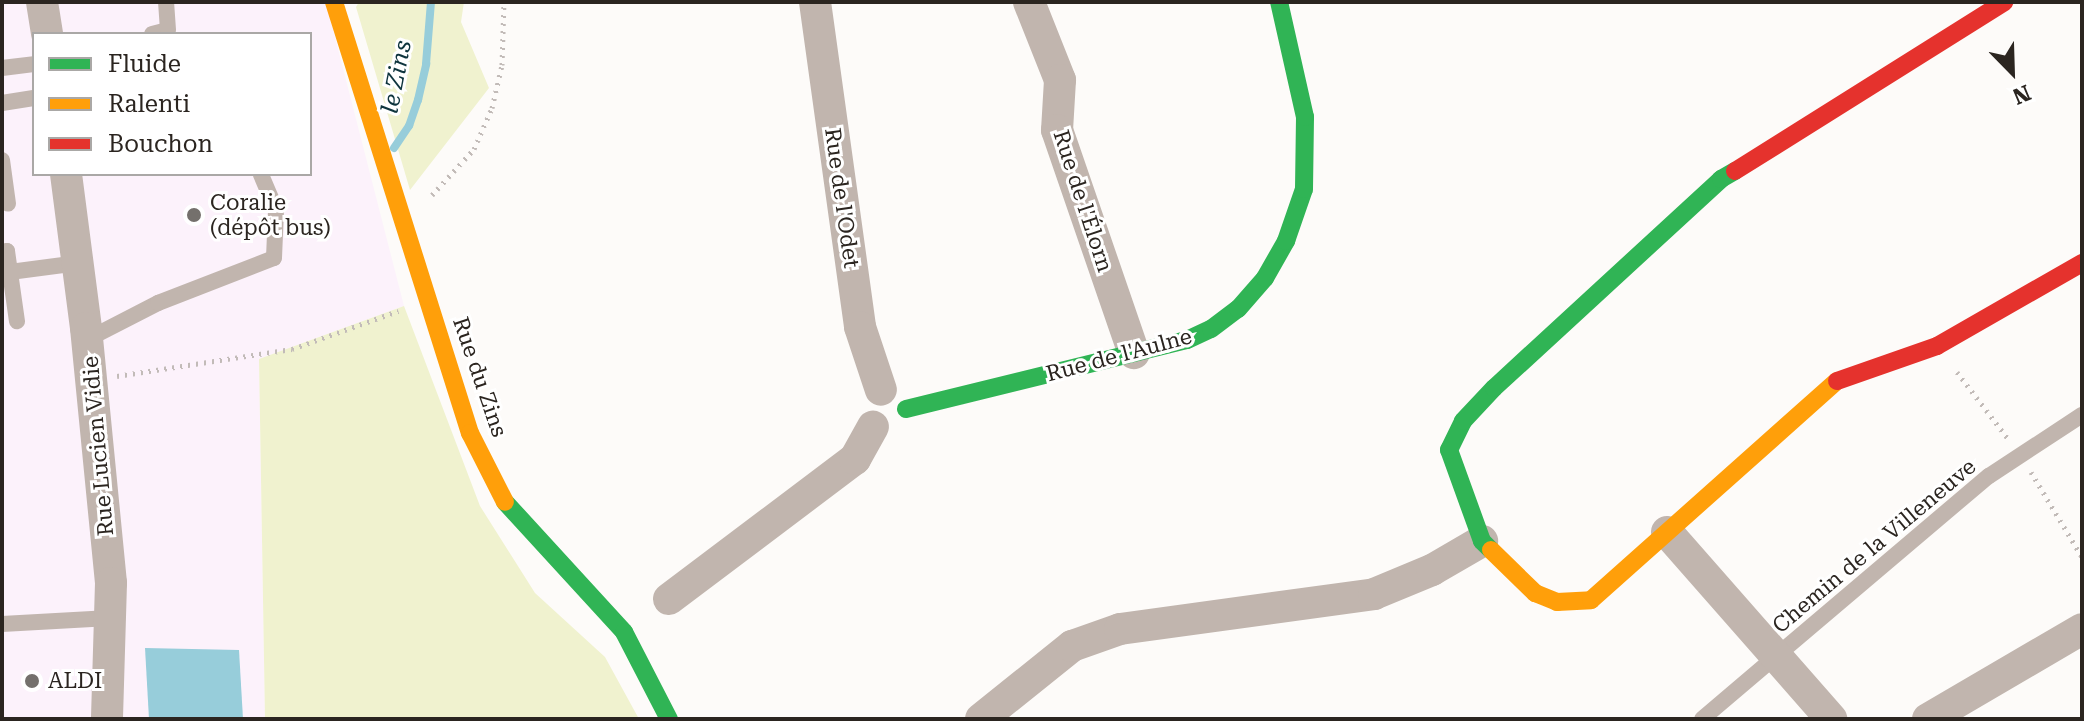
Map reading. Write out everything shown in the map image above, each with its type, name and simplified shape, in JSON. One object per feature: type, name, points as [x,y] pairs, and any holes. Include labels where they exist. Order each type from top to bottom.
[{"type":"street","points":[[42,2],[47,32]]},
{"type":"street","name":"Rue du Zins","points":[[334,2],[470,433],[510,511],[624,632],[669,719]]},
{"type":"street","name":"Rue de l'Odet","points":[[815,2],[860,327],[894,400]]},
{"type":"street","name":"Rue de l'Élorn","points":[[1029,2],[1060,80],[1057,130],[1134,353]]},
{"type":"street","name":"Rue de l'Aulne","points":[[669,599],[855,459],[873,427],[886,431],[898,427],[894,400],[1187,340],[1211,329],[1238,309],[1265,278],[1286,241],[1304,189],[1307,150],[1305,117],[1279,2]]},
{"type":"street","points":[[2004,2],[1956,29],[1812,125],[1721,179],[1494,388],[1463,421],[1449,450],[1482,541],[1535,593],[1557,602],[1591,600],[1836,381],[1937,346],[2082,263]]},
{"type":"street","name":"Rue Lucien Vidie","points":[[66,176],[88,339],[111,583],[107,719]]},
{"type":"street","points":[[1667,532],[1831,719]]},
{"type":"street","points":[[981,719],[1072,646],[1120,629],[1374,594],[1432,570],[1482,541]]},
{"type":"street","points":[[1928,719],[2082,629]]},
{"type":"lane","points":[[160,32],[168,30],[166,2]]},
{"type":"lane","points":[[2,68],[32,64]]},
{"type":"lane","points":[[2,103],[32,98]]},
{"type":"lane","points":[[2,160],[8,204]]},
{"type":"lane","points":[[88,339],[158,303],[274,258],[276,210],[262,176]]},
{"type":"lane","points":[[2,252],[7,251],[17,321]]},
{"type":"lane","points":[[10,272],[78,263]]},
{"type":"lane","name":"Chemin de la Villeneuve","points":[[1702,719],[1989,476],[2082,415]]},
{"type":"lane","points":[[2,624],[110,618]]},
{"type":"path","points":[[403,214],[437,192],[474,149],[492,108],[502,65],[504,2]]},
{"type":"path","points":[[91,379],[292,349],[429,300]]},
{"type":"shaded area","points":[[2,2],[326,2],[404,306],[259,359],[265,719],[2,719]]},
{"type":"green space","points":[[359,2],[464,2],[461,22],[489,88],[410,190],[356,7]]},
{"type":"green space","points":[[404,306],[480,506],[535,593],[605,657],[639,719],[265,719],[259,359]]},
{"type":"water","points":[[145,648],[239,650],[243,719],[149,719]]},
{"type":"waterway","name":"le Zins","points":[[394,148],[409,126],[418,100],[426,64],[431,2]]},
{"type":"traffic: fast","points":[[906,409],[1187,340],[1211,329],[1238,309],[1265,278],[1286,241],[1304,189],[1305,117],[1279,2]]},
{"type":"traffic: fast","points":[[1491,550],[1482,541],[1449,450],[1463,421],[1494,388],[1721,179],[1735,171]]},
{"type":"traffic: fast","points":[[505,502],[624,632],[669,719]]},
{"type":"traffic: slow","points":[[334,2],[470,433],[505,502]]},
{"type":"traffic: slow","points":[[1491,550],[1535,593],[1557,602],[1591,600],[1837,381]]},
{"type":"traffic: jam","points":[[1735,171],[2004,2]]},
{"type":"traffic: jam","points":[[1837,381],[1937,346],[2082,263]]},
{"type":"place","name":"Coralie (dépôt bus)","points":[[194,215]]},
{"type":"place","name":"ALDI","points":[[32,681]]}]
